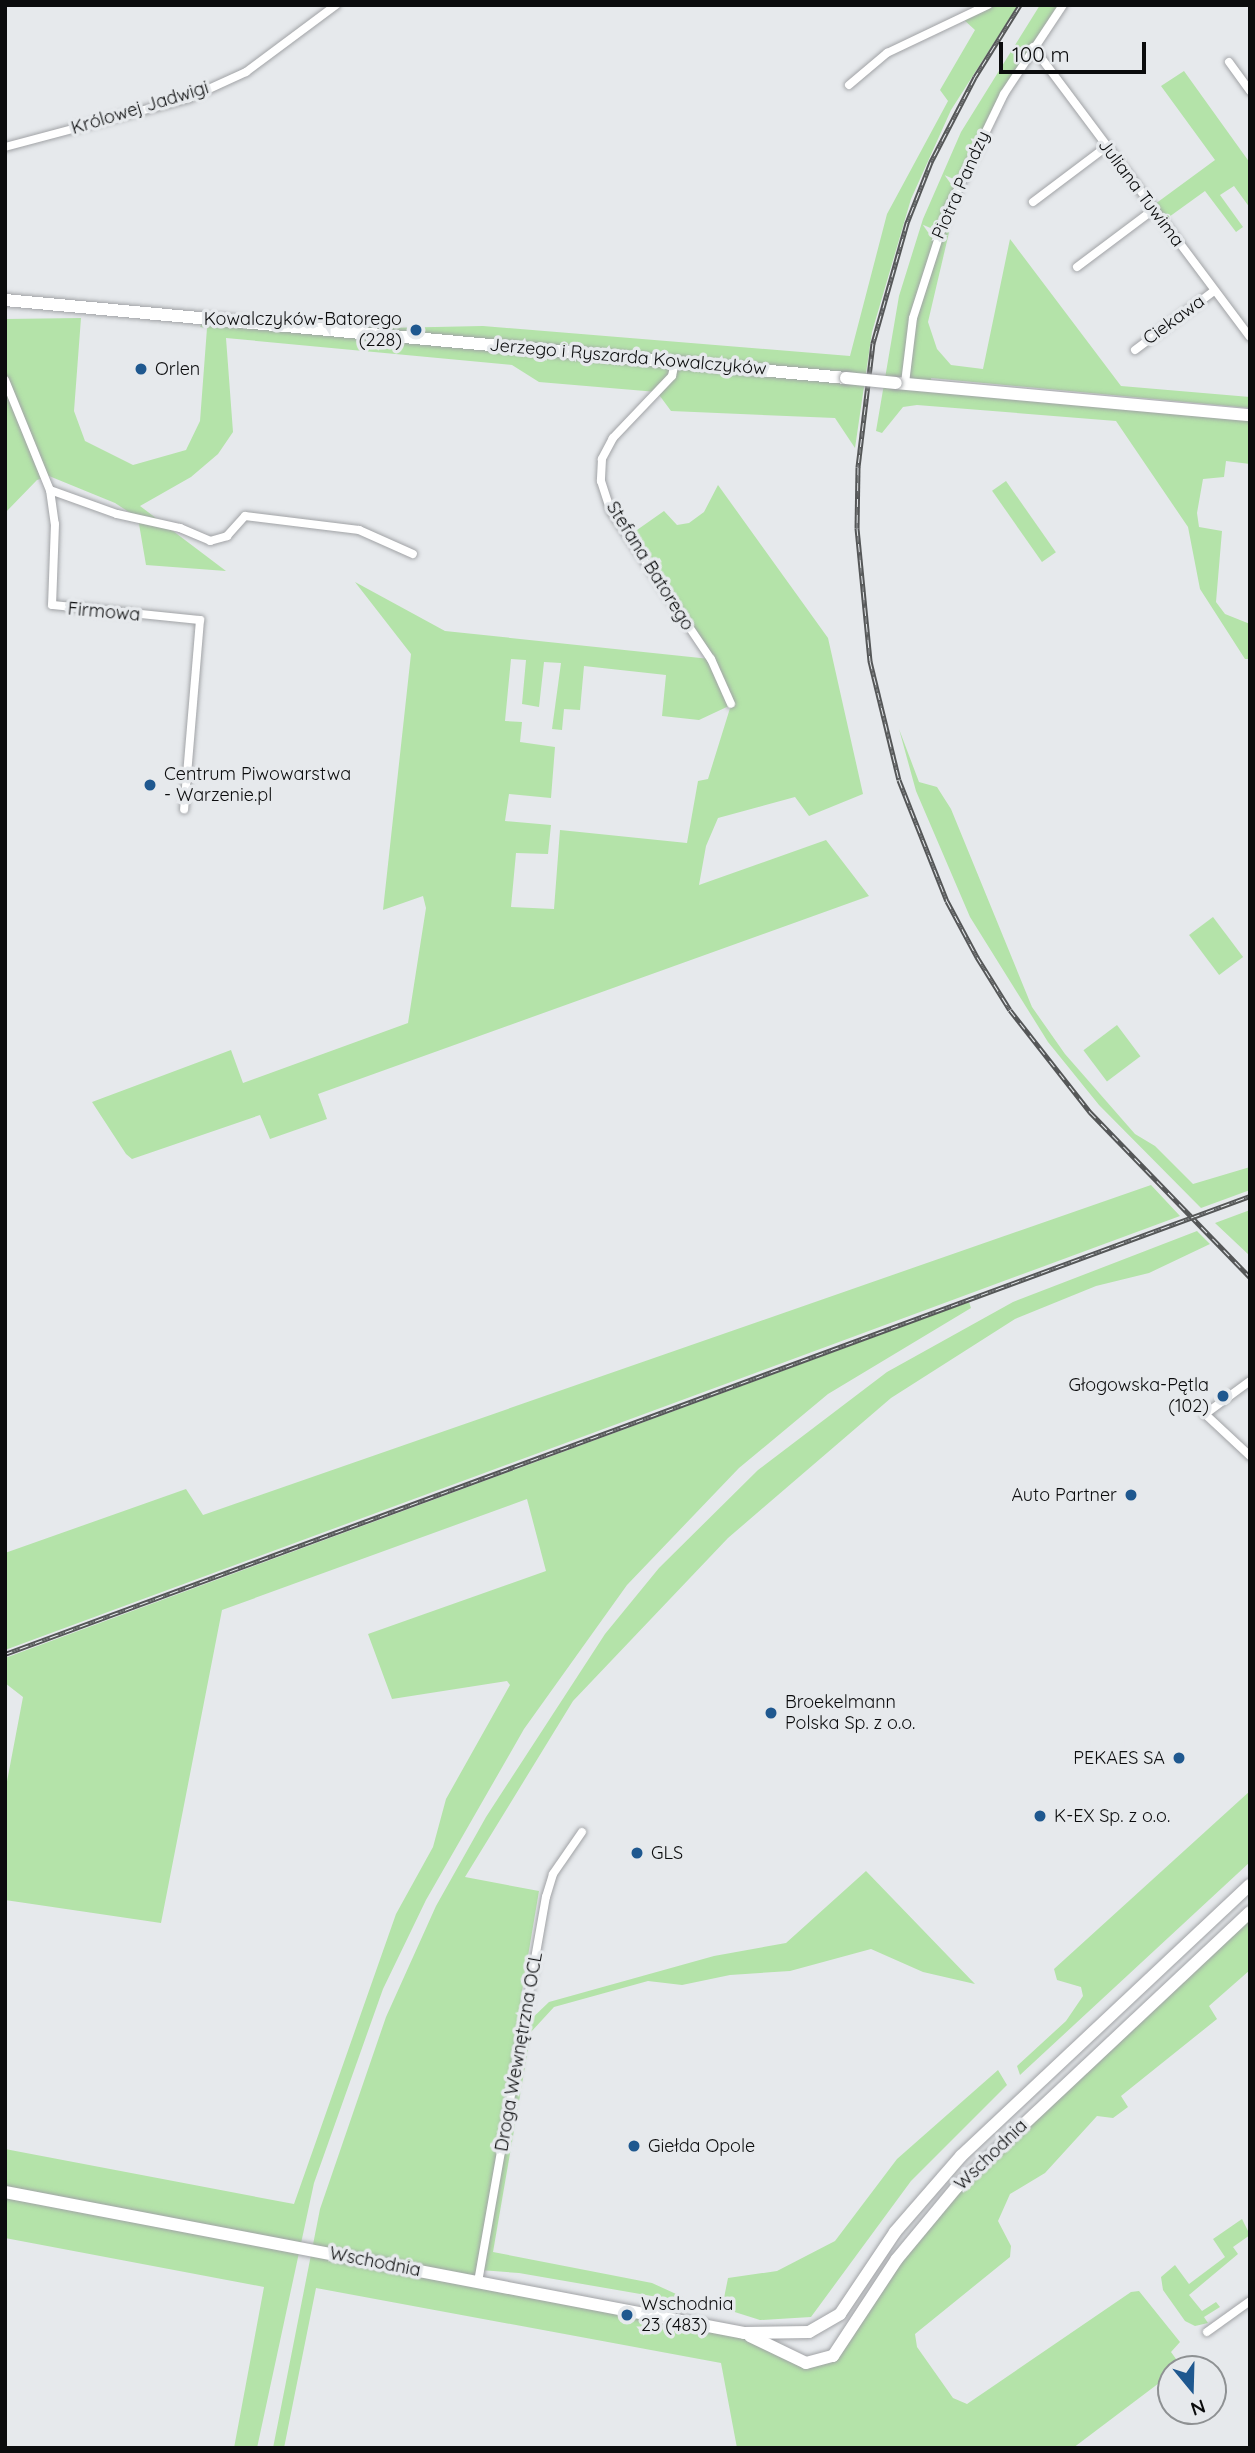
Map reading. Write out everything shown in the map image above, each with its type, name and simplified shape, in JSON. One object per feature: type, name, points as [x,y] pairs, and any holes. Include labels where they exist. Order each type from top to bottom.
[{"type":"street","name":"Królowej Jadwigi","points":[[5,147],[188,98],[246,72],[336,5]]},
{"type":"street","name":"Piotra Pandzy","points":[[900,383],[913,318],[947,212],[988,124],[1033,47],[1063,5]]},
{"type":"street","points":[[849,85],[887,53],[983,6]]},
{"type":"street","name":"Juliana Tuwima","points":[[1033,47],[1250,337]]},
{"type":"street","points":[[1228,62],[1250,91]]},
{"type":"street","points":[[1033,202],[1106,147]]},
{"type":"street","points":[[1077,267],[1153,210]]},
{"type":"street","name":"Ciekawa","points":[[1135,350],[1214,291]]},
{"type":"street","name":"Jerzego i Ryszarda Kowalczyków","points":[[5,300],[1250,415]]},
{"type":"street","name":"Stefana Batorego","points":[[675,362],[672,376],[613,438],[602,459],[601,481],[611,511],[710,659],[732,704]]},
{"type":"street","name":"Firmowa","points":[[5,380],[50,490],[55,524],[52,605],[200,620],[184,809]]},
{"type":"street","points":[[50,490],[117,514],[180,528],[210,541],[227,536],[245,516],[359,530],[413,554]]},
{"type":"street","points":[[1250,1381],[1205,1414],[1250,1456]]},
{"type":"street","name":"Droga Wewnętrzna OCL","points":[[478,2281],[546,1897],[553,1874],[582,1832]]},
{"type":"street","name":"Wschodnia","points":[[5,2192],[744,2333],[802,2333],[835,2320],[939,2178],[1250,1885]]},
{"type":"street","name":"Wschodnia","points":[[744,2333],[803,2362],[817,2363],[833,2356],[897,2259],[956,2188],[1250,1912]]},
{"type":"street","points":[[1206,2332],[1250,2301]]},
{"type":"green space","points":[[988,5],[1018,5],[951,110],[911,199],[872,332],[855,448],[835,418],[671,411],[657,392],[539,382],[512,365],[226,338],[233,432],[218,454],[191,477],[140,506],[226,571],[146,565],[138,518],[115,503],[49,476],[37,480],[5,513],[5,319],[81,318],[74,411],[85,441],[133,465],[186,450],[200,421],[207,328],[200,327],[205,318],[387,328],[483,326],[850,356],[887,214],[948,101],[940,90],[975,30],[962,18]]},
{"type":"green space","points":[[1040,5],[1063,5],[1033,47],[962,177],[928,322],[937,349],[951,365],[983,369],[1010,239],[1121,386],[1250,397],[1250,408],[931,378],[932,385],[1250,415],[1250,464],[1226,461],[1224,477],[1203,479],[1197,513],[1199,527],[1222,531],[1216,602],[1225,614],[1250,624],[1250,659],[1245,659],[1200,589],[1188,527],[1116,421],[917,405],[903,407],[882,433],[876,431],[899,296],[923,219],[961,132]]},
{"type":"green space","points":[[1184,71],[1250,163],[1250,208],[1234,186],[1220,195],[1243,227],[1236,232],[1205,191],[1162,222],[1151,207],[1215,160],[1161,86]]},
{"type":"green space","points":[[1006,481],[1056,552],[1042,562],[992,491]]},
{"type":"green space","points":[[718,485],[828,638],[863,794],[809,816],[795,797],[718,818],[706,846],[699,885],[826,840],[869,896],[318,1094],[327,1119],[270,1139],[260,1115],[132,1159],[126,1154],[92,1102],[231,1050],[243,1083],[408,1023],[426,908],[423,896],[383,910],[411,654],[355,582],[445,631],[710,659],[627,537],[664,511],[677,525],[689,523],[704,512]],"holes":[[[511,659],[526,660],[522,704],[539,707],[544,662],[561,663],[552,729],[562,730],[564,709],[580,710],[584,666],[666,675],[662,716],[699,720],[731,705],[708,779],[698,781],[687,843],[560,830],[554,909],[511,907],[516,853],[548,854],[551,825],[505,821],[509,794],[551,798],[555,747],[520,742],[522,722],[505,721]]]},
{"type":"green space","points":[[899,729],[919,782],[937,787],[951,809],[1032,1007],[1065,1054],[1135,1134],[1155,1146],[1193,1184],[1250,1167],[1250,1190],[1201,1208],[1099,1105],[1048,1042],[970,917],[916,791]]},
{"type":"green space","points":[[1213,917],[1243,957],[1219,975],[1189,935]]},
{"type":"green space","points":[[1117,1025],[1140,1056],[1107,1081],[1083,1050]]},
{"type":"green space","points":[[1151,1185],[1180,1216],[5,1650],[5,1553],[186,1489],[203,1515]]},
{"type":"green space","points":[[1250,1210],[1248,1230],[1250,1256],[1215,1223]]},
{"type":"green space","points":[[1197,1231],[1210,1244],[1149,1273],[1096,1286],[1015,1319],[891,1398],[728,1538],[573,1701],[465,1877],[539,1891],[514,2039],[522,2041],[526,2024],[549,2002],[714,1956],[786,1943],[866,1871],[975,1984],[923,1972],[871,1949],[790,1971],[730,1975],[682,1985],[648,1981],[554,2007],[531,2032],[493,2252],[652,2283],[698,2304],[519,2273],[480,2270],[478,2281],[744,2333],[785,2354],[828,2359],[924,2225],[1250,1912],[1250,1970],[1209,2006],[1217,2019],[1121,2096],[1128,2107],[1113,2118],[1097,2116],[1045,2173],[1010,2194],[998,2221],[1011,2246],[1010,2257],[915,2334],[917,2347],[953,2398],[967,2404],[1131,2292],[1139,2291],[1180,2342],[1171,2352],[1173,2355],[1157,2355],[1157,2385],[1073,2448],[737,2448],[721,2363],[316,2288],[284,2448],[273,2448],[320,2209],[386,2017],[436,1906],[486,1817],[605,1634],[659,1568],[758,1470],[887,1372],[1013,1302]]},
{"type":"green space","points":[[969,1302],[971,1308],[828,1394],[739,1468],[627,1585],[524,1729],[426,1900],[383,1989],[314,2183],[257,2448],[234,2448],[264,2287],[5,2238],[5,2149],[294,2204],[396,1914],[433,1847],[446,1799],[510,1685],[507,1681],[392,1699],[368,1634],[546,1571],[527,1499],[222,1610],[161,1923],[5,1900],[5,1792],[23,1697],[5,1683],[5,1658]]},
{"type":"green space","points":[[1250,1791],[1250,1862],[1020,2075],[1017,2066],[1066,2021],[1083,1996],[1081,1987],[1057,1980],[1054,1969]]},
{"type":"green space","points":[[998,2070],[1007,2085],[911,2181],[811,2317],[760,2320],[722,2308],[728,2278],[777,2271],[835,2241],[897,2159]]},
{"type":"green space","points":[[1242,2219],[1250,2235],[1233,2247],[1238,2254],[1189,2295],[1202,2311],[1216,2302],[1220,2307],[1204,2317],[1208,2323],[1195,2326],[1185,2321],[1163,2290],[1161,2277],[1175,2265],[1189,2284],[1225,2257],[1213,2239]]},
{"type":"railway","points":[[1020,5],[975,77],[931,162],[907,223],[873,343],[858,467],[857,528],[870,661],[899,780],[947,901],[977,957],[1010,1010],[1090,1112],[1250,1277]]},
{"type":"railway","points":[[5,1654],[1250,1196]]},
{"type":"place","name":"Kowalczyków-Batorego (228)","points":[[416,330]]},
{"type":"place","name":"Orlen","points":[[141,369]]},
{"type":"place","name":"Centrum Piwowarstwa - Warzenie.pl","points":[[150,785]]},
{"type":"place","name":"Głogowska-Pętla (102)","points":[[1223,1396]]},
{"type":"place","name":"Auto Partner","points":[[1131,1495]]},
{"type":"place","name":"Broekelmann Polska Sp. z o.o.","points":[[771,1713]]},
{"type":"place","name":"PEKAES SA","points":[[1179,1758]]},
{"type":"place","name":"K-EX Sp. z o.o.","points":[[1040,1816]]},
{"type":"place","name":"GLS","points":[[637,1853]]},
{"type":"place","name":"Giełda Opole","points":[[634,2146]]},
{"type":"place","name":"Wschodnia 23 (483)","points":[[627,2315]]}]
